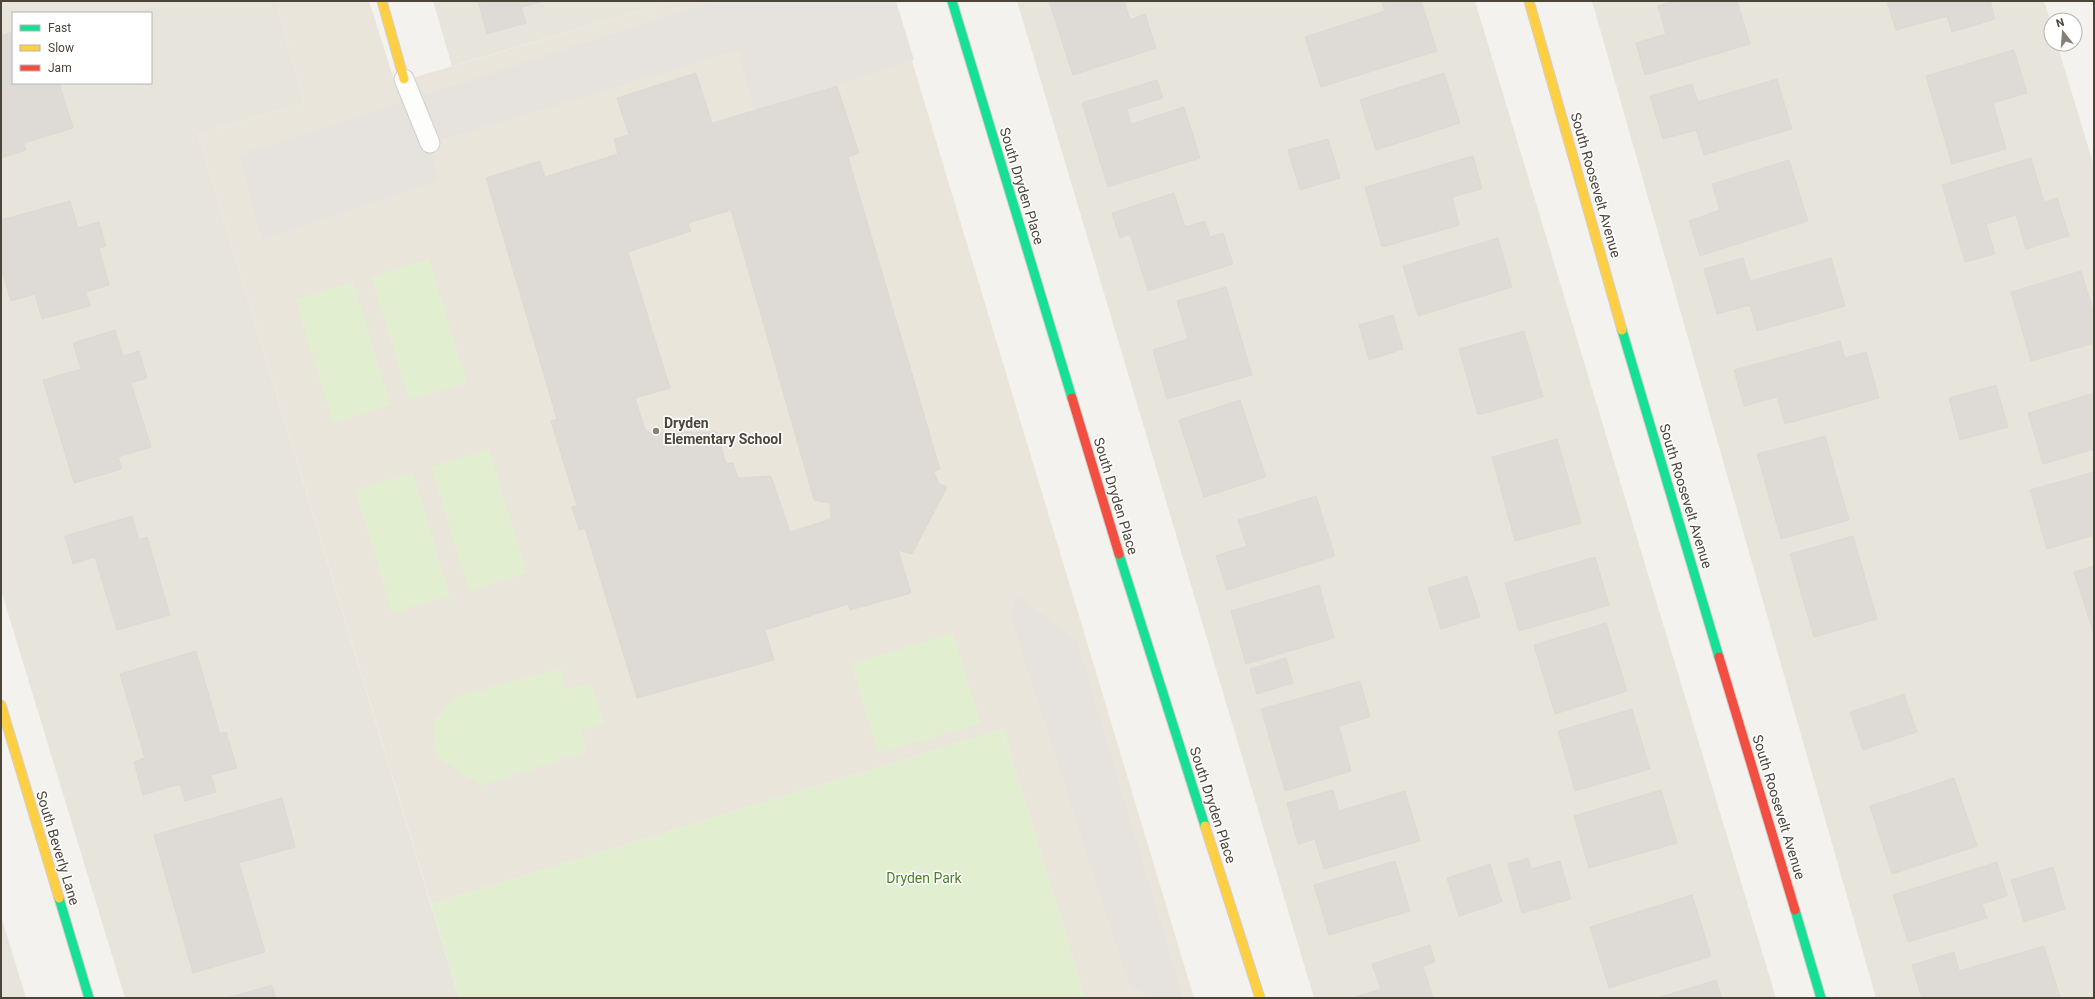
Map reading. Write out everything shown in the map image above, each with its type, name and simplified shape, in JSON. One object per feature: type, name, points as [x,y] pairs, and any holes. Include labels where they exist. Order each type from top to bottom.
[{"type":"street","points":[[382,1],[404,79]]},
{"type":"street","name":"South Dryden Place","points":[[952,1],[1121,561],[1260,998]]},
{"type":"street","name":"South Roosevelt Avenue","points":[[1529,1],[1640,392],[1821,998]]},
{"type":"street","name":"South Beverly Lane","points":[[1,705],[89,998]]},
{"type":"lane","points":[[404,79],[430,143]]},
{"type":"shaded area","points":[[1,1],[276,1],[304,103],[198,134],[459,998],[125,998],[1,590]]},
{"type":"shaded area","name":"Dryden Elementary School","points":[[276,1],[369,1],[395,83],[674,1],[894,1],[1194,998],[1085,998],[1003,729],[431,904],[198,134],[304,103]]},
{"type":"shaded area","points":[[433,1],[674,1],[452,66]]},
{"type":"shaded area","points":[[714,1],[896,1],[914,60],[754,111],[738,50],[430,143],[437,181],[262,239],[239,155]]},
{"type":"shaded area","points":[[1017,1],[1475,1],[1776,998],[1314,998]]},
{"type":"shaded area","points":[[1592,1],[2044,1],[2048,12],[2043,12],[2043,52],[2059,52],[2094,166],[2094,998],[1876,998]]},
{"type":"shaded area","points":[[1018,595],[1077,641],[1183,998],[1153,998],[1129,985],[1010,615]]},
{"type":"shaded area","points":[[1,916],[26,998],[1,998]]},
{"type":"green space","points":[[429,259],[467,383],[409,400],[371,277]]},
{"type":"green space","points":[[353,282],[391,405],[333,423],[295,299]]},
{"type":"green space","points":[[489,449],[527,573],[469,591],[431,467]]},
{"type":"green space","points":[[413,472],[450,596],[392,613],[355,490]]},
{"type":"green space","points":[[953,633],[981,724],[878,753],[851,664]]},
{"type":"green space","points":[[562,668],[564,689],[590,684],[605,723],[582,731],[587,751],[481,786],[437,757],[433,723],[454,697]]},
{"type":"green space","name":"Dryden Park","points":[[1003,729],[1085,998],[459,998],[431,904]]},
{"type":"building","points":[[478,1],[544,1],[521,7],[526,23],[487,34]]},
{"type":"building","points":[[1049,1],[1124,1],[1130,20],[1145,14],[1156,48],[1073,75]]},
{"type":"building","points":[[1381,1],[1421,1],[1437,51],[1321,87],[1305,37],[1385,11]]},
{"type":"building","points":[[1675,1],[1737,1],[1750,44],[1645,75],[1636,43],[1666,34],[1658,6]]},
{"type":"building","points":[[1887,1],[1990,1],[1995,19],[1952,32],[1947,16],[1896,30]]},
{"type":"building","points":[[12,32],[12,84],[59,84],[73,128],[24,143],[26,150],[1,158],[1,36]]},
{"type":"building","points":[[2014,50],[2027,93],[1993,103],[2006,149],[1952,164],[1926,76]]},
{"type":"building","points":[[696,73],[712,123],[837,86],[859,153],[848,157],[940,469],[934,472],[939,484],[947,487],[912,554],[898,550],[911,593],[850,610],[848,604],[765,630],[774,660],[637,698],[585,528],[579,530],[572,507],[577,506],[551,421],[557,419],[486,178],[540,161],[545,177],[618,154],[614,139],[629,135],[617,98]],"holes":[[[731,210],[814,500],[830,503],[831,519],[790,532],[771,476],[738,478],[733,463],[726,464],[717,432],[646,432],[635,398],[670,388],[628,252],[691,231],[688,223]]]},
{"type":"building","points":[[1444,73],[1460,123],[1376,150],[1360,100]]},
{"type":"building","points":[[1777,79],[1792,129],[1704,155],[1696,130],[1663,139],[1650,96],[1692,84],[1698,102]]},
{"type":"building","points":[[1157,80],[1163,98],[1127,109],[1131,124],[1184,107],[1200,158],[1108,187],[1082,103]]},
{"type":"building","points":[[1328,139],[1340,178],[1300,190],[1288,150]]},
{"type":"building","points":[[1473,156],[1482,189],[1452,197],[1459,225],[1382,247],[1365,187]]},
{"type":"building","points":[[2031,158],[2044,202],[2057,198],[2069,236],[2026,249],[2016,215],[1986,224],[1995,254],[1965,262],[1942,185]]},
{"type":"building","points":[[1789,160],[1808,221],[1700,256],[1689,221],[1720,210],[1712,184]]},
{"type":"building","points":[[1174,193],[1185,227],[1205,221],[1210,237],[1223,233],[1233,264],[1148,291],[1130,234],[1120,238],[1112,213]]},
{"type":"building","points":[[70,201],[78,228],[99,222],[106,246],[99,248],[109,285],[86,292],[90,306],[42,319],[35,294],[11,301],[1,268],[1,220]]},
{"type":"building","points":[[1498,238],[1512,287],[1418,316],[1403,266]]},
{"type":"building","points":[[1743,258],[1750,281],[1831,258],[1845,306],[1757,331],[1750,305],[1717,314],[1704,269]]},
{"type":"building","points":[[2081,271],[2094,314],[2094,343],[2031,361],[2011,292]]},
{"type":"building","points":[[1226,287],[1252,375],[1167,399],[1153,350],[1188,339],[1177,301]]},
{"type":"building","points":[[1393,315],[1403,349],[1369,360],[1359,325]]},
{"type":"building","points":[[115,330],[123,356],[139,351],[147,378],[131,383],[151,447],[118,457],[122,469],[74,483],[43,380],[81,369],[73,343]]},
{"type":"building","points":[[1524,331],[1543,397],[1478,415],[1459,349]]},
{"type":"building","points":[[1840,341],[1845,358],[1866,352],[1879,398],[1785,424],[1777,397],[1744,406],[1734,370]]},
{"type":"building","points":[[1996,385],[2008,427],[1960,440],[1949,398]]},
{"type":"building","points":[[2094,393],[2094,449],[2043,464],[2028,413]]},
{"type":"building","points":[[1240,400],[1266,477],[1204,497],[1179,420]]},
{"type":"building","points":[[1825,436],[1849,520],[1781,539],[1757,454]]},
{"type":"building","points":[[1557,439],[1581,523],[1515,541],[1492,457]]},
{"type":"building","points":[[2094,472],[2094,535],[2047,549],[2030,490]]},
{"type":"building","points":[[1316,496],[1335,556],[1227,590],[1216,556],[1247,546],[1238,520]]},
{"type":"building","points":[[132,516],[139,540],[147,537],[170,615],[117,630],[95,557],[73,564],[65,536]]},
{"type":"building","points":[[1853,536],[1877,619],[1814,637],[1790,554]]},
{"type":"building","points":[[1595,557],[1609,605],[1519,631],[1505,583]]},
{"type":"building","points":[[2094,566],[2094,634],[2074,572]]},
{"type":"building","points":[[1467,576],[1480,617],[1441,629],[1428,588]]},
{"type":"building","points":[[1319,585],[1334,638],[1246,664],[1231,611]]},
{"type":"building","points":[[1606,623],[1627,691],[1555,714],[1534,645]]},
{"type":"building","points":[[196,651],[220,734],[226,732],[237,768],[211,775],[216,792],[185,801],[180,784],[143,795],[134,762],[145,758],[120,674]]},
{"type":"building","points":[[1286,658],[1293,683],[1257,694],[1250,669]]},
{"type":"building","points":[[1360,681],[1370,717],[1339,726],[1351,771],[1285,791],[1261,709]]},
{"type":"building","points":[[1904,694],[1917,732],[1863,750],[1850,712]]},
{"type":"building","points":[[1632,709],[1650,769],[1575,791],[1558,731]]},
{"type":"building","points":[[1954,778],[1977,846],[1892,874],[1870,806]]},
{"type":"building","points":[[1333,790],[1339,811],[1405,791],[1420,841],[1324,869],[1315,839],[1298,844],[1287,803]]},
{"type":"building","points":[[1661,790],[1677,843],[1589,868],[1574,816]]},
{"type":"building","points":[[282,798],[295,847],[239,863],[265,952],[193,973],[154,835]]},
{"type":"building","points":[[1528,858],[1531,869],[1560,861],[1571,899],[1522,913],[1508,864]]},
{"type":"building","points":[[1395,861],[1410,911],[1329,935],[1314,885]]},
{"type":"building","points":[[1997,862],[2007,896],[1982,904],[1987,918],[1908,942],[1893,895]]},
{"type":"building","points":[[1490,864],[1502,902],[1459,916],[1447,878]]},
{"type":"building","points":[[2053,867],[2065,909],[2024,922],[2011,880]]},
{"type":"building","points":[[1692,895],[1711,956],[1609,988],[1590,927]]},
{"type":"building","points":[[1430,945],[1435,962],[1423,966],[1433,998],[1352,998],[1381,989],[1372,964]]},
{"type":"building","points":[[2044,946],[2060,997],[1959,998],[1958,996],[1952,998],[1922,998],[1912,965],[1954,952],[1959,971]]},
{"type":"building","points":[[1716,980],[1722,998],[1657,998]]},
{"type":"building","points":[[272,985],[276,998],[227,998]]},
{"type":"traffic: fast","points":[[952,1],[1072,398]]},
{"type":"traffic: fast","points":[[1622,330],[1719,657]]},
{"type":"traffic: fast","points":[[1119,554],[1205,826]]},
{"type":"traffic: fast","points":[[59,898],[89,998]]},
{"type":"traffic: fast","points":[[1795,910],[1821,998]]},
{"type":"traffic: slow","points":[[382,1],[404,79]]},
{"type":"traffic: slow","points":[[1529,1],[1622,330]]},
{"type":"traffic: slow","points":[[1,705],[59,898]]},
{"type":"traffic: slow","points":[[1205,826],[1260,998]]},
{"type":"traffic: jam","points":[[1072,398],[1119,554]]},
{"type":"traffic: jam","points":[[1719,657],[1795,910]]},
{"type":"place","name":"Dryden Elementary School","points":[[656,431]]}]
